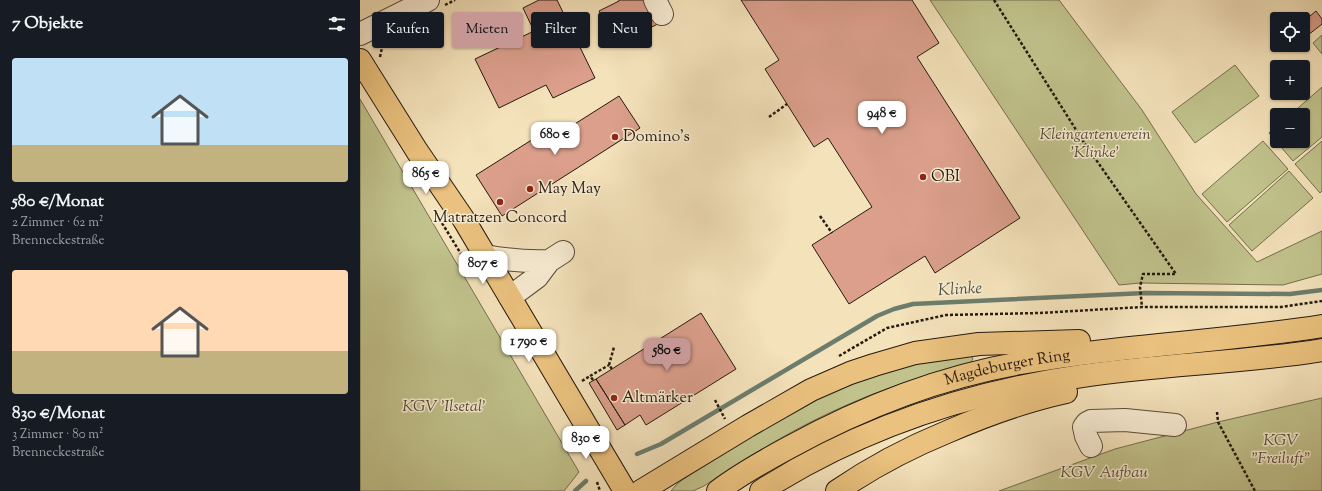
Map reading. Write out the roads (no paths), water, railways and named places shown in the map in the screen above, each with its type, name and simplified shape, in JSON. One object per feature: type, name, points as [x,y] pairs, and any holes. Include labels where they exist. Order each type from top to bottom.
[{"type":"main road","points":[[360,60],[417,151],[464,220],[625,491]]},
{"type":"main road","name":"Magdeburger Ring","points":[[718,491],[768,459],[843,420],[880,404],[936,384],[1019,363],[1069,355],[1266,334],[1322,326]]},
{"type":"main road","points":[[641,491],[748,426],[811,390],[850,373],[898,357],[932,350],[979,344],[1066,343],[1133,336],[1161,344]]},
{"type":"main road","name":"Magdeburger Ring","points":[[761,491],[796,469],[882,428],[979,396],[1044,382],[1082,376],[1322,350]]},
{"type":"main road","points":[[837,491],[898,453],[991,413],[1031,400],[1071,391],[1160,377],[1179,365]]},
{"type":"street","points":[[360,34],[428,0]]},
{"type":"street","points":[[485,256],[527,262],[556,257],[536,277],[510,297]]},
{"type":"street","points":[[1091,446],[1086,436],[1084,427],[1086,423],[1091,421],[1126,420],[1175,425]]},
{"type":"waterway","name":"Klinke","points":[[637,454],[661,444],[877,316],[894,309],[913,304],[1145,293],[1290,294],[1322,290]]},
{"type":"waterway","name":"Klinke","points":[[575,491],[586,481]]},
{"type":"place","name":"Domino's","points":[[615,137]]},
{"type":"place","name":"OBI","points":[[923,177]]},
{"type":"place","name":"May May","points":[[530,189]]},
{"type":"place","name":"Matratzen Concord","points":[[500,202]]},
{"type":"place","name":"Altmärker","points":[[614,398]]},
{"type":"park label","name":"Kleingartenverein 'Klinke'","points":[[1095,144]]},
{"type":"park label","name":"KGV 'Ilsetal'","points":[[444,407]]},
{"type":"park label","name":"KGV \"Freiluft\"","points":[[1281,450]]},
{"type":"park label","name":"KGV Aufbau","points":[[1104,473]]}]
